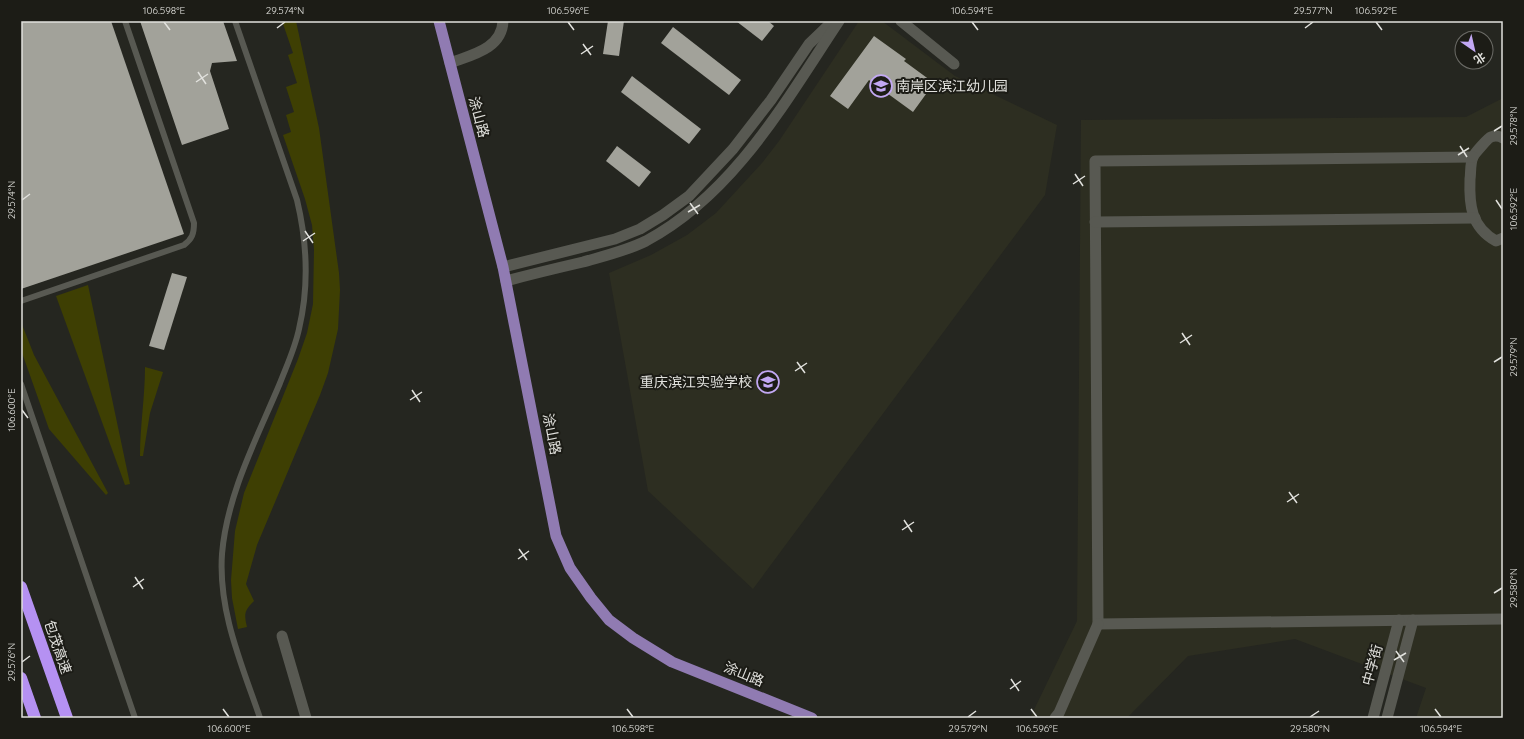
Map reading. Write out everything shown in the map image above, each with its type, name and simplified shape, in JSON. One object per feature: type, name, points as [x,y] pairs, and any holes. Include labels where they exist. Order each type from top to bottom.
[{"type":"highway","name":"包茂高速","points":[[21,587],[67,718]]},
{"type":"highway","points":[[21,678],[35,718]]},
{"type":"main road","name":"涂山路","points":[[439,21],[503,267],[556,536],[570,568],[609,620],[633,638],[672,662],[812,718]]},
{"type":"street","points":[[450,63],[482,51],[490,46],[497,40],[501,33],[503,21]]},
{"type":"street","points":[[503,267],[615,239],[640,228],[663,215],[689,196],[733,149],[771,100],[809,44],[833,21]]},
{"type":"street","points":[[506,281],[618,253],[645,241],[671,226],[692,210],[720,183],[764,133],[839,21]]},
{"type":"street","points":[[901,21],[954,64]]},
{"type":"street","points":[[1501,242],[1486,235],[1475,218],[1471,208],[1470,194],[1473,157],[1490,137],[1498,135],[1503,138]]},
{"type":"street","points":[[1055,718],[1059,713],[1098,624],[1095,161],[1473,157]]},
{"type":"street","points":[[1095,222],[1475,218]]},
{"type":"street","points":[[1098,624],[1503,619]]},
{"type":"street","name":"中学街","points":[[1373,718],[1399,620]]},
{"type":"street","name":"中学街","points":[[1387,718],[1413,620]]},
{"type":"street","points":[[282,636],[306,718]]},
{"type":"lane","points":[[21,301],[184,245],[191,240],[194,232],[194,224],[125,21]]},
{"type":"lane","points":[[236,21],[297,200],[303,224],[305,249],[304,300],[299,329],[291,355],[237,486],[225,530],[222,555],[221,575],[228,620],[260,718]]},
{"type":"lane","points":[[21,384],[135,718]]},
{"type":"shaded area","points":[[282,21],[296,21],[319,128],[339,273],[340,290],[338,329],[328,373],[320,395],[257,545],[246,584],[254,601],[248,607],[246,613],[245,619],[247,627],[238,629],[232,598],[231,580],[235,531],[244,493],[298,359],[307,333],[313,304],[314,250],[312,225],[305,199],[283,135],[291,132],[286,115],[294,112],[286,87],[297,83],[288,55],[293,53]]},
{"type":"shaded area","name":"重庆滨江实验学校","points":[[859,21],[882,21],[955,76],[1057,125],[1045,195],[753,589],[648,491],[609,273],[651,255],[687,235],[716,213],[762,163],[779,141]]},
{"type":"shaded area","points":[[1503,98],[1503,718],[1416,718],[1426,688],[1295,639],[1188,656],[1127,718],[1030,718],[1077,621],[1081,120],[1466,117]]},
{"type":"shaded area","points":[[88,285],[130,484],[125,485],[56,296]]},
{"type":"shaded area","points":[[21,322],[34,355],[108,493],[106,495],[49,429],[21,350]]},
{"type":"shaded area","points":[[145,367],[163,372],[150,413],[143,456],[140,456],[144,389]]},
{"type":"building","points":[[21,21],[111,21],[184,234],[21,289]]},
{"type":"building","points":[[140,21],[223,21],[237,61],[212,63],[210,71],[229,129],[182,145]]},
{"type":"building","points":[[608,21],[624,21],[619,56],[603,54]]},
{"type":"building","points":[[736,21],[768,21],[774,26],[762,41]]},
{"type":"building","points":[[673,27],[741,80],[729,95],[661,43]]},
{"type":"building","points":[[874,36],[906,59],[904,61],[934,83],[913,112],[869,80],[848,109],[830,96]]},
{"type":"building","points":[[632,76],[701,129],[689,144],[621,92]]},
{"type":"building","points":[[617,146],[651,172],[639,187],[606,161]]},
{"type":"building","points":[[172,273],[187,277],[164,350],[149,346]]},
{"type":"place","name":"南岸区滨江幼儿园","points":[[881,86]]},
{"type":"place","name":"重庆滨江实验学校","points":[[768,382]]}]
